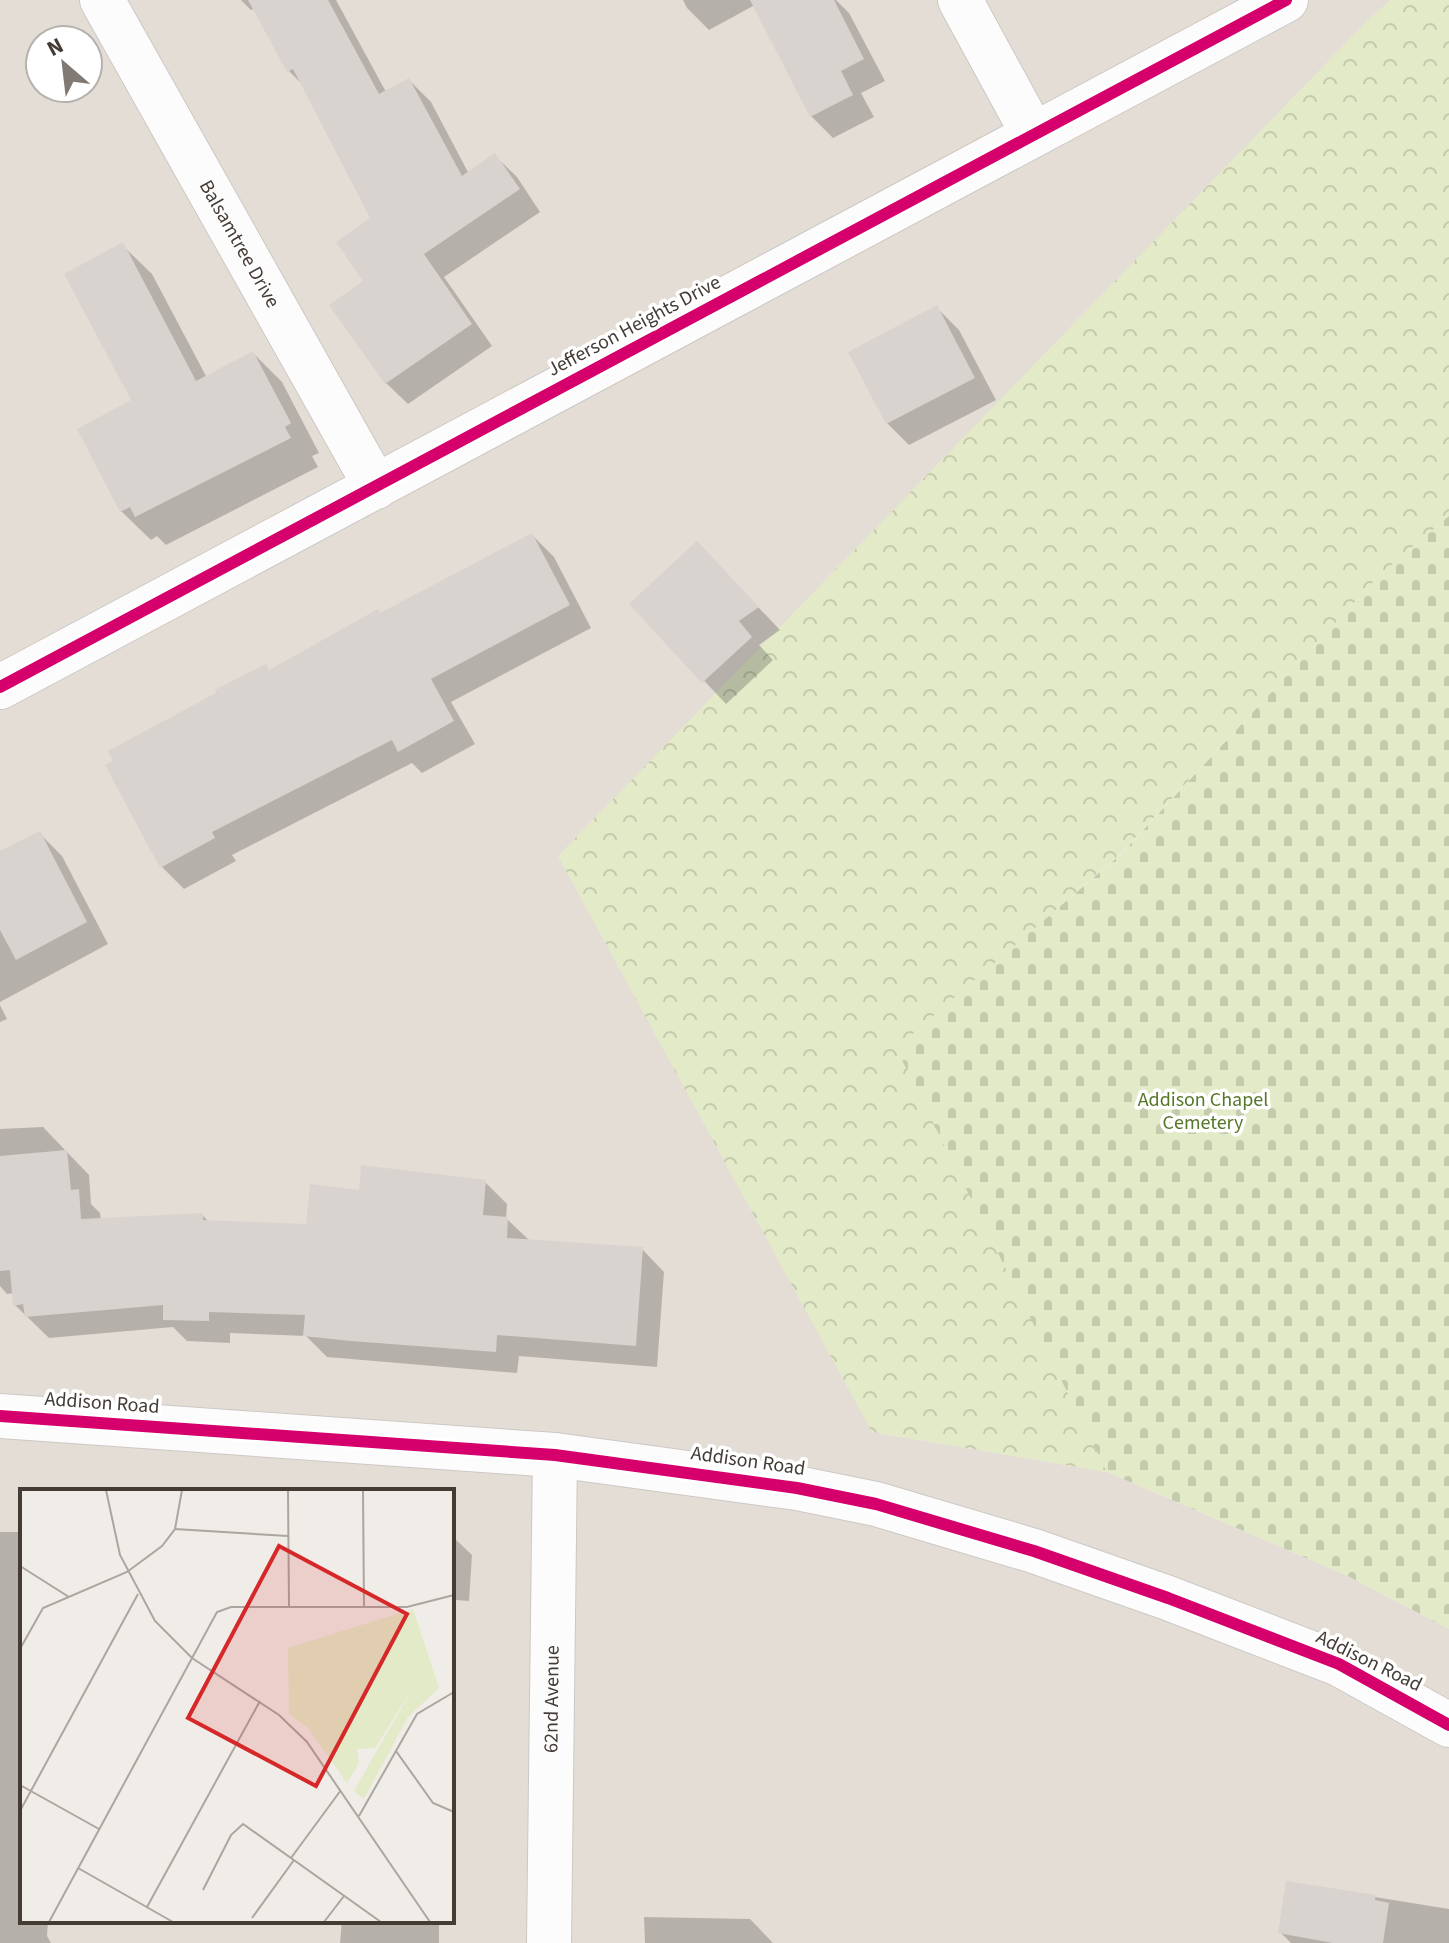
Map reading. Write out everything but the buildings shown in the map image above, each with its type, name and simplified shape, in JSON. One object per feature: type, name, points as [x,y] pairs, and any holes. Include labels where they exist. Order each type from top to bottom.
[{"type":"street","name":"Balsamtree Drive","points":[[102,0],[376,487]]},
{"type":"street","points":[[960,0],[1033,134]]},
{"type":"street","name":"Jefferson Heights Drive","points":[[0,687],[1286,0]]},
{"type":"street","name":"Addison Road","points":[[0,1416],[555,1455],[797,1488],[876,1504],[1034,1551],[1168,1598],[1339,1664],[1449,1725]]},
{"type":"street","name":"62nd Avenue","points":[[549,1943],[555,1455]]},
{"type":"shaded area","points":[[0,0],[1405,0],[872,1432],[1107,1472],[1348,1576],[1449,1629],[1449,1943],[0,1943]]},
{"type":"green space","points":[[1391,0],[1449,0],[1449,516],[1381,574],[1121,853],[897,1048],[1107,1472],[872,1432],[558,856],[1372,16]]},
{"type":"green space","name":"Addison Chapel Cemetery","points":[[1449,516],[1449,1629],[1348,1576],[1107,1472],[896,1048],[1121,854],[1381,574]]},
{"type":"cycle path","points":[[0,687],[1286,0]]},
{"type":"cycle path","points":[[0,1416],[555,1455],[797,1488],[876,1504],[1034,1551],[1168,1598],[1339,1664],[1449,1725]]}]
